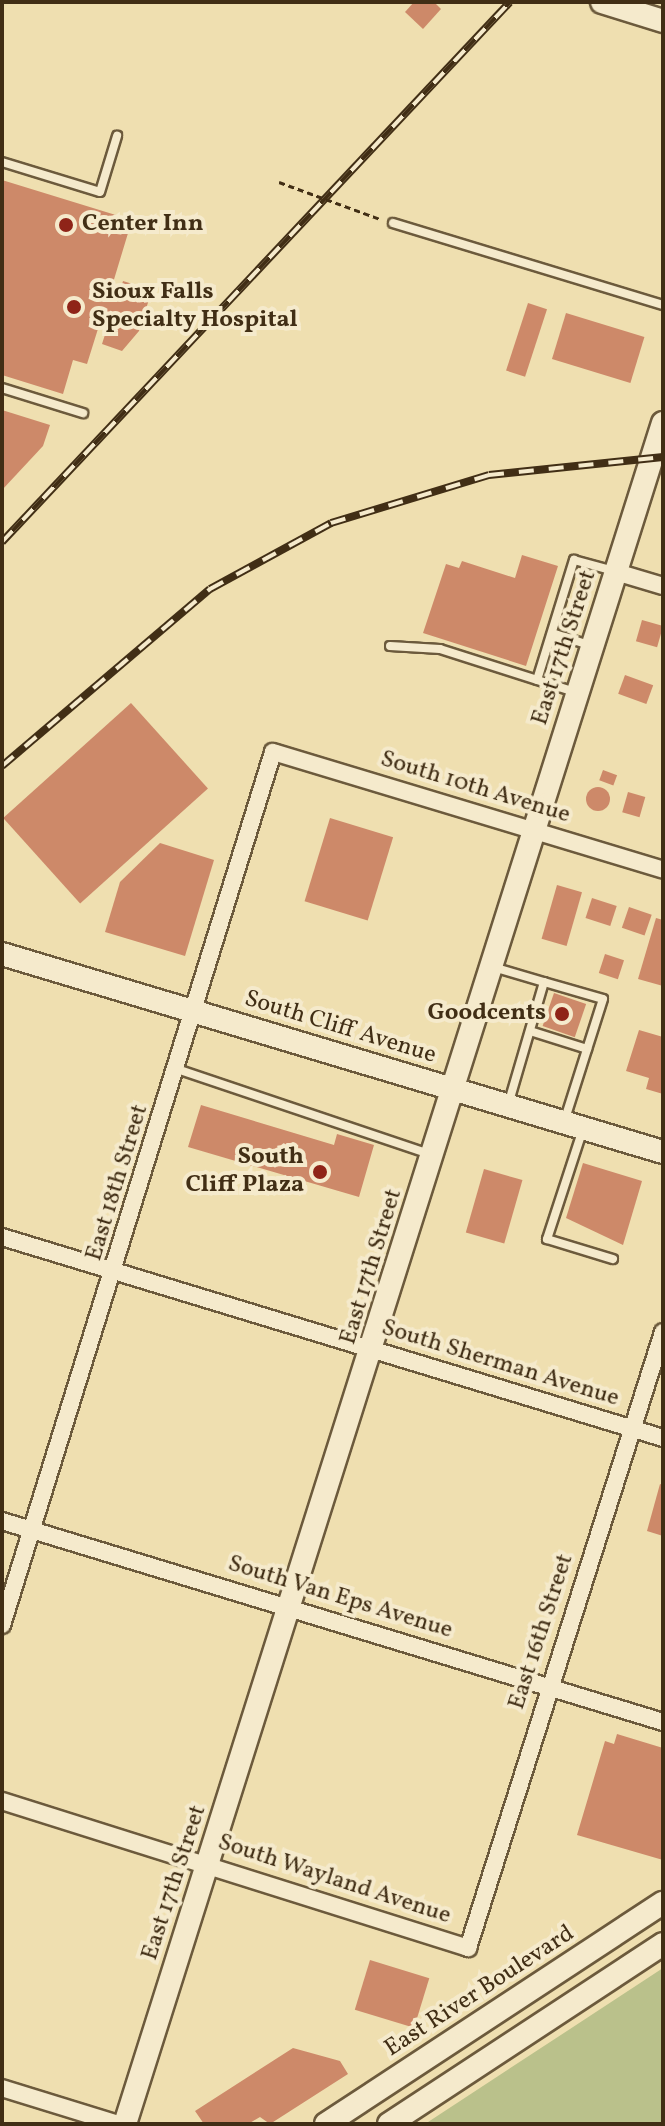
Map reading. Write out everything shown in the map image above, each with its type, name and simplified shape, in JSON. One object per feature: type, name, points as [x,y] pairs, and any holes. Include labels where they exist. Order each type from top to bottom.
[{"type":"street","points":[[602,2],[663,21]]},
{"type":"street","name":"East 17th Street","points":[[125,2124],[373,1351],[663,423]]},
{"type":"street","points":[[616,572],[663,586]]},
{"type":"street","name":"South 10th Avenue","points":[[273,752],[663,870]]},
{"type":"street","name":"East 18th Street","points":[[2,1625],[115,1272],[273,752]]},
{"type":"street","name":"South Cliff Avenue","points":[[2,954],[663,1152]]},
{"type":"street","name":"South Sherman Avenue","points":[[2,1237],[663,1438]]},
{"type":"street","name":"East 16th Street","points":[[468,1948],[663,1332]]},
{"type":"street","name":"South Van Eps Avenue","points":[[2,1521],[663,1722]]},
{"type":"street","name":"South Wayland Avenue","points":[[2,1801],[468,1948]]},
{"type":"street","name":"East River Boulevard","points":[[326,2124],[663,1903]]},
{"type":"street","points":[[389,2124],[663,1944]]},
{"type":"street","points":[[2,2088],[118,2124]]},
{"type":"lane","points":[[2,162],[100,192],[117,136]]},
{"type":"lane","points":[[393,223],[663,305]]},
{"type":"lane","points":[[2,388],[83,413]]},
{"type":"lane","points":[[537,680],[574,560],[616,572]]},
{"type":"lane","points":[[552,633],[593,646]]},
{"type":"lane","points":[[390,646],[440,649],[578,693]]},
{"type":"lane","points":[[493,967],[603,999],[587,1049],[547,1239],[613,1259]]},
{"type":"lane","points":[[508,1106],[544,982]]},
{"type":"lane","points":[[530,1031],[587,1049]]},
{"type":"lane","points":[[177,1069],[434,1156]]},
{"type":"path","points":[[279,182],[393,223]]},
{"type":"green space","points":[[663,1968],[663,2124],[425,2124],[570,2029]]},
{"type":"building","points":[[414,2],[434,2],[441,9],[423,29],[405,12]]},
{"type":"building","name":"Sioux Falls Specialty Hospital","points":[[2,180],[132,220],[109,296],[118,298],[123,281],[152,290],[139,331],[122,351],[102,344],[110,319],[102,316],[87,364],[73,360],[63,394],[2,375]]},
{"type":"building","points":[[528,303],[547,309],[525,377],[506,371]]},
{"type":"building","points":[[566,313],[644,337],[630,383],[552,359]]},
{"type":"building","points":[[2,410],[50,425],[43,446],[2,490]]},
{"type":"building","points":[[522,555],[558,566],[526,666],[423,633],[446,564],[459,568],[462,561],[515,578]]},
{"type":"building","points":[[642,620],[663,626],[657,647],[636,641]]},
{"type":"building","points":[[625,675],[653,685],[646,704],[618,694]]},
{"type":"building","points":[[131,703],[208,788],[80,904],[3,818]]},
{"type":"building","points":[[603,770],[617,775],[613,785],[599,780]]},
{"type":"building","points":[[598,787],[607,790],[610,799],[607,808],[598,811],[589,808],[586,799],[589,790]]},
{"type":"building","points":[[628,792],[645,797],[640,817],[622,812]]},
{"type":"building","points":[[330,818],[393,837],[368,920],[305,901]]},
{"type":"building","points":[[160,843],[214,860],[185,956],[105,932],[120,882]]},
{"type":"building","points":[[557,885],[582,892],[567,946],[542,939]]},
{"type":"building","points":[[592,898],[617,906],[610,926],[586,918]]},
{"type":"building","points":[[629,907],[652,915],[645,936],[622,928]]},
{"type":"building","points":[[656,918],[663,920],[663,986],[638,979]]},
{"type":"building","points":[[605,954],[624,960],[618,979],[599,973]]},
{"type":"building","points":[[554,993],[586,1004],[575,1037],[543,1026]]},
{"type":"building","points":[[639,1030],[663,1037],[663,1094],[646,1089],[649,1078],[626,1071]]},
{"type":"building","name":"South Cliff Plaza","points":[[201,1105],[334,1145],[337,1134],[374,1145],[359,1197],[188,1147]]},
{"type":"building","points":[[583,1163],[642,1181],[623,1245],[566,1218]]},
{"type":"building","points":[[484,1169],[522,1180],[504,1243],[466,1232]]},
{"type":"building","points":[[660,1484],[663,1485],[663,1536],[647,1531]]},
{"type":"building","points":[[617,1734],[663,1748],[663,1860],[577,1835],[605,1741],[614,1744]]},
{"type":"building","points":[[370,1960],[429,1978],[414,2028],[355,2010]]},
{"type":"building","points":[[293,2048],[340,2061],[348,2074],[270,2124],[260,2117],[248,2124],[204,2124],[195,2111]]},
{"type":"railway","points":[[2,542],[510,2]]},
{"type":"railway","points":[[2,766],[210,589],[331,523],[489,475],[663,457]]},
{"type":"place","name":"Center Inn","points":[[66,225]]},
{"type":"place","name":"Sioux Falls Specialty Hospital","points":[[74,307]]},
{"type":"place","name":"Goodcents","points":[[562,1014]]},
{"type":"place","name":"South Cliff Plaza","points":[[320,1172]]}]
